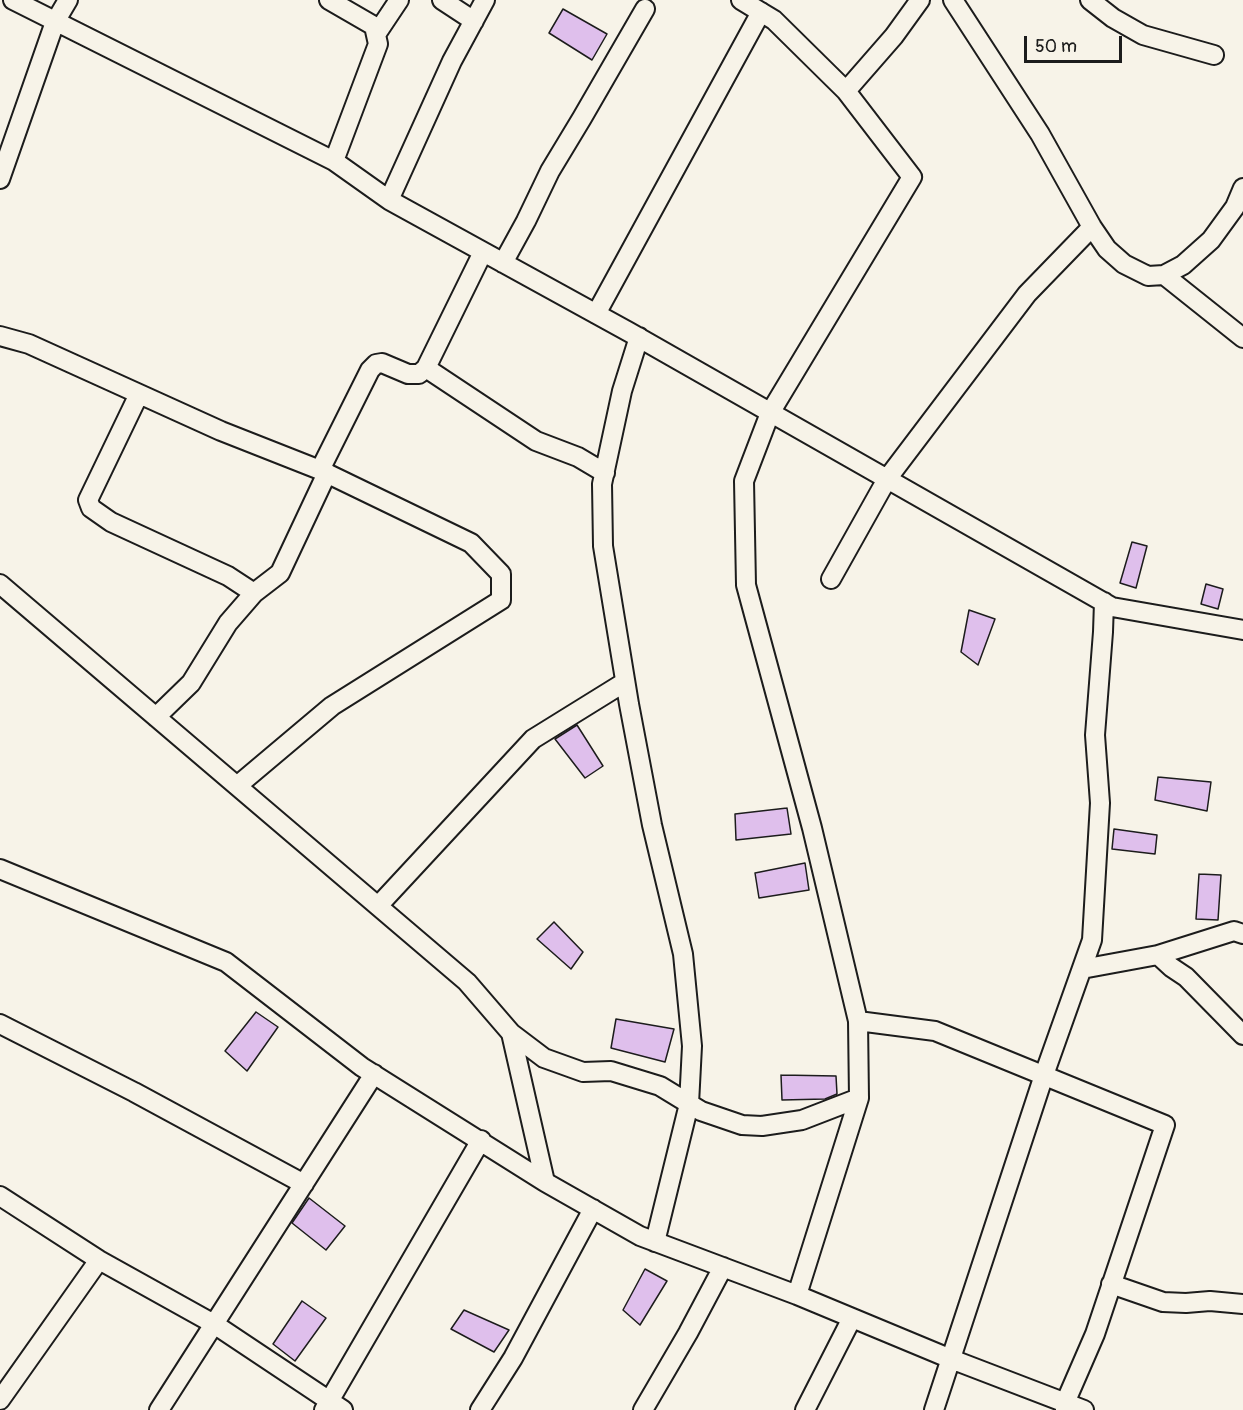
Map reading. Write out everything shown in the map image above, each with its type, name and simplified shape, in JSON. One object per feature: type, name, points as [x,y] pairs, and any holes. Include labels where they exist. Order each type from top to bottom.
[{"type":"street","points":[[14,0],[334,161],[388,200],[639,337],[1112,607],[1243,630]]},
{"type":"street","points":[[0,179],[55,22],[68,0]]},
{"type":"street","points":[[329,0],[374,26],[378,44],[334,161]]},
{"type":"street","points":[[377,33],[399,0]]},
{"type":"street","points":[[442,0],[474,21]]},
{"type":"street","points":[[388,200],[452,61],[485,0]]},
{"type":"street","points":[[741,0],[774,20],[846,91],[912,177],[770,412],[744,481],[746,585],[812,828],[858,1020],[859,1098],[797,1294]]},
{"type":"street","points":[[846,91],[894,36],[920,0]]},
{"type":"street","points":[[952,0],[1040,134],[1092,227],[1107,249],[1124,264],[1148,276],[1164,275],[1183,265],[1211,240],[1235,207],[1243,188]]},
{"type":"street","points":[[1090,0],[1113,18],[1143,35],[1214,56]]},
{"type":"street","points":[[503,263],[549,171],[645,9]]},
{"type":"street","points":[[596,314],[761,12]]},
{"type":"street","points":[[831,579],[887,479],[1027,294],[1092,227]]},
{"type":"street","points":[[156,717],[191,683],[228,623],[254,592],[280,573],[370,370],[376,364],[382,363],[408,374],[419,374],[426,368],[483,252]]},
{"type":"street","points":[[1164,275],[1243,338]]},
{"type":"street","points":[[0,336],[29,344],[221,431],[324,472],[471,543],[501,574],[501,600],[332,706],[237,786]]},
{"type":"street","points":[[639,337],[622,391],[602,484],[603,546],[625,682],[652,825],[683,954],[692,1046],[689,1104],[655,1242]]},
{"type":"street","points":[[426,368],[536,441],[578,457],[605,473]]},
{"type":"street","points":[[139,394],[88,500],[91,508],[111,522],[228,576],[254,592]]},
{"type":"street","points":[[1,586],[467,982],[511,1033],[544,1058],[583,1072],[610,1071],[628,1075],[660,1086],[701,1111],[742,1125],[762,1126],[802,1120],[859,1098]]},
{"type":"street","points":[[934,1410],[1044,1075],[1092,940],[1100,803],[1095,735],[1104,602]]},
{"type":"street","points":[[378,906],[533,739],[625,682]]},
{"type":"street","points":[[0,869],[226,962],[374,1074],[482,1140],[545,1182],[640,1236],[797,1294],[1065,1406],[1084,1410]]},
{"type":"street","points":[[1082,969],[1158,955],[1234,931],[1243,933]]},
{"type":"street","points":[[1158,955],[1186,977],[1243,1035]]},
{"type":"street","points":[[858,1020],[935,1031],[1165,1125],[1095,1334],[1065,1406]]},
{"type":"street","points":[[0,1024],[134,1092],[304,1184]]},
{"type":"street","points":[[511,1033],[545,1182]]},
{"type":"street","points":[[159,1410],[374,1074]]},
{"type":"street","points":[[0,1196],[99,1260],[213,1324],[332,1407],[482,1140]]},
{"type":"street","points":[[480,1410],[513,1358],[593,1209]]},
{"type":"street","points":[[0,1400],[99,1260]]},
{"type":"street","points":[[643,1410],[723,1267]]},
{"type":"street","points":[[1111,1284],[1163,1302],[1210,1301],[1243,1304]]},
{"type":"street","points":[[805,1410],[852,1318]]},
{"type":"building","points":[[563,9],[607,34],[592,60],[549,33]]},
{"type":"building","points":[[1132,542],[1147,546],[1136,588],[1120,583]]},
{"type":"building","points":[[1206,584],[1223,589],[1218,609],[1201,604]]},
{"type":"building","points":[[969,610],[995,619],[978,665],[961,652]]},
{"type":"building","points":[[577,725],[603,766],[585,778],[555,739]]},
{"type":"building","points":[[1158,777],[1211,782],[1207,811],[1155,800]]},
{"type":"building","points":[[787,808],[791,834],[736,840],[735,814]]},
{"type":"building","points":[[1114,829],[1157,835],[1155,854],[1112,849]]},
{"type":"building","points":[[805,863],[809,890],[759,898],[755,873]]},
{"type":"building","points":[[1199,874],[1221,875],[1218,920],[1196,919]]},
{"type":"building","points":[[554,922],[583,952],[571,969],[537,939]]},
{"type":"building","points":[[256,1012],[278,1027],[247,1071],[225,1051]]},
{"type":"building","points":[[616,1019],[674,1029],[665,1062],[611,1048]]},
{"type":"building","points":[[781,1075],[836,1076],[837,1094],[825,1099],[782,1100]]},
{"type":"building","points":[[309,1198],[345,1226],[326,1250],[292,1223]]},
{"type":"building","points":[[645,1269],[667,1281],[640,1325],[623,1310]]},
{"type":"building","points":[[302,1301],[326,1318],[295,1361],[273,1344]]},
{"type":"building","points":[[464,1310],[509,1330],[494,1352],[451,1329]]}]
